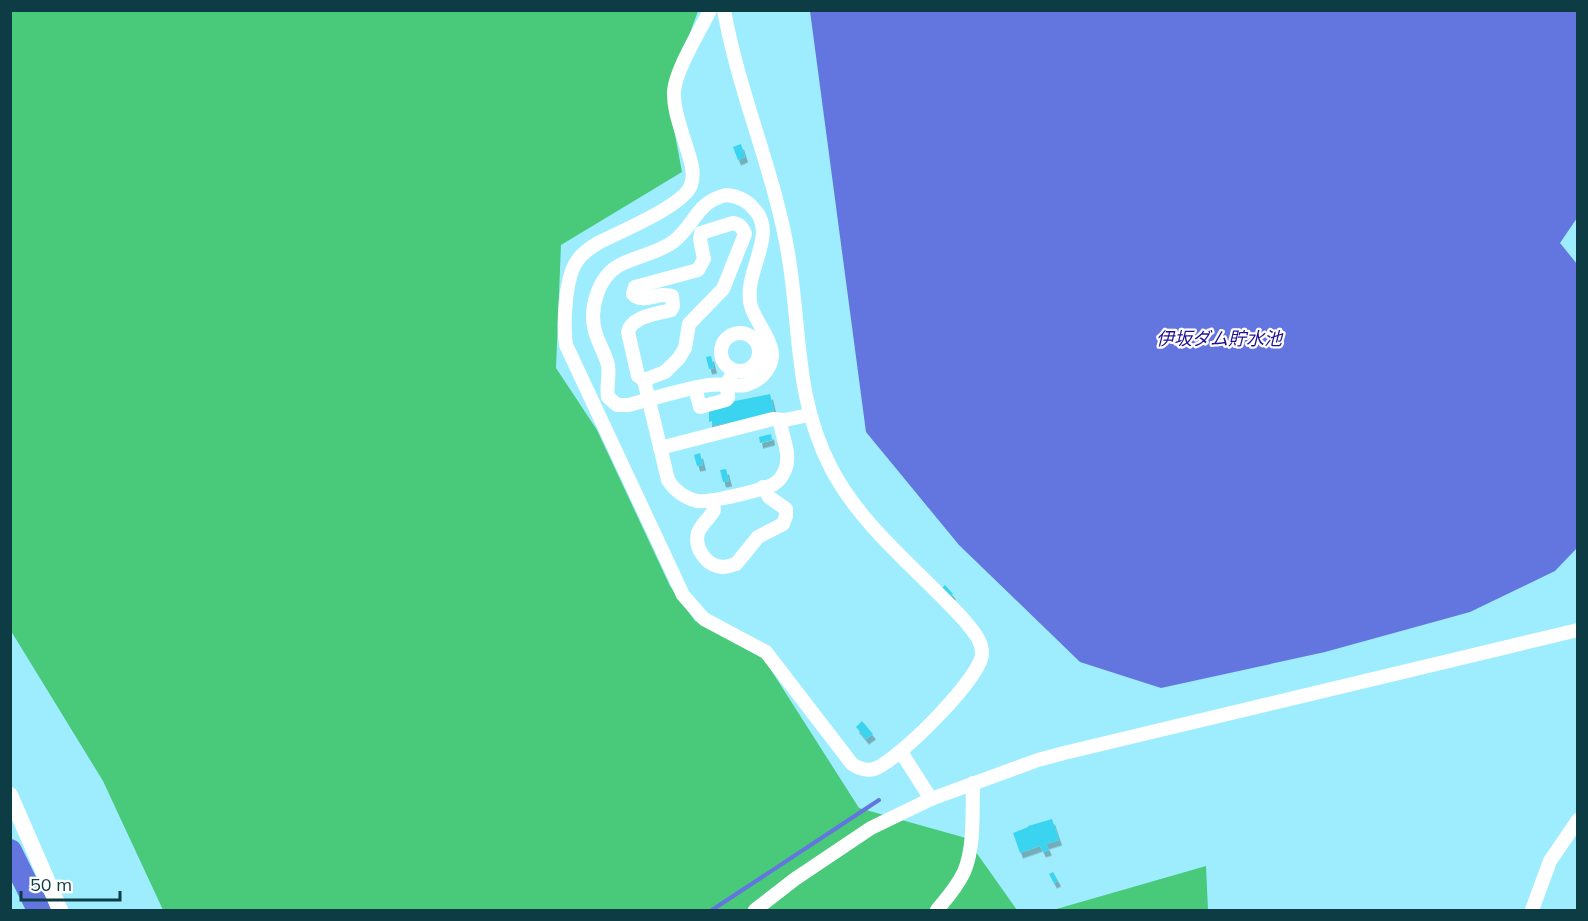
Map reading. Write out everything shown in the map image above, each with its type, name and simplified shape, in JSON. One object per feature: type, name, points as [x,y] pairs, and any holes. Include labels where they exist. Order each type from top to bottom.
[{"type":"main road","points":[[10,795],[60,910]]},
{"type":"street","points":[[710,10],[678,75],[674,89],[675,102],[693,170],[689,192],[674,204],[588,249],[576,262],[568,288],[564,335],[566,345],[683,595],[704,620],[766,652],[852,764],[867,770],[875,769],[901,752],[953,700],[973,676],[982,660],[980,644],[959,614],[856,506],[831,469],[812,427],[801,374],[786,241],[724,10]]},
{"type":"street","points":[[726,195],[748,202],[762,221],[763,236],[752,272],[749,294],[755,318],[771,341],[772,352],[770,365],[758,380],[746,385],[727,384],[707,385],[624,406],[613,403],[607,393],[609,376],[606,359],[595,329],[594,303],[604,281],[613,270],[669,244],[686,230],[702,206],[726,195]]},
{"type":"street","points":[[645,382],[665,372],[679,358],[685,348],[689,324],[723,289],[745,234],[737,224],[733,223],[701,233],[700,239],[705,259],[698,270],[634,288],[633,294],[639,299],[663,294],[672,296],[674,301],[670,310],[638,320],[629,327],[628,332],[638,376],[645,382],[666,473],[672,486],[694,500],[712,501],[778,481],[786,465],[787,452],[780,420]]},
{"type":"street","points":[[727,384],[733,370]]},
{"type":"street","points":[[660,448],[773,419],[809,415]]},
{"type":"street","points":[[712,501],[714,510],[700,528],[697,544],[700,553],[713,564],[728,566],[736,564],[758,537],[780,526],[785,520],[786,509],[769,497],[763,487]]},
{"type":"street","points":[[755,910],[795,879],[871,828],[932,798],[1038,760],[1578,630]]},
{"type":"street","points":[[901,752],[932,798]]},
{"type":"street","points":[[937,910],[958,884],[966,864],[973,783]]},
{"type":"street","points":[[1532,910],[1550,861],[1578,820]]},
{"type":"green space","points":[[11,11],[698,11],[670,88],[669,103],[682,172],[561,245],[556,368],[597,430],[670,586],[695,621],[764,659],[859,808],[966,838],[1017,910],[163,910],[103,781],[11,631]]},
{"type":"green space","points":[[1206,866],[1208,910],[1053,910]]},
{"type":"water","name":"伊坂ダム貯水池","points":[[810,11],[1577,11],[1577,218],[1560,243],[1577,264],[1577,548],[1555,571],[1470,612],[1325,652],[1161,688],[1080,662],[959,545],[866,432]]},
{"type":"building","points":[[741,144],[745,157],[738,160],[733,147]]},
{"type":"building","points":[[711,356],[714,368],[709,369],[706,357]]},
{"type":"building","points":[[770,394],[774,411],[730,424],[730,422],[713,426],[712,421],[709,422],[709,410],[725,403]]},
{"type":"building","points":[[771,434],[772,440],[760,443],[759,437]]},
{"type":"building","points":[[700,453],[703,465],[697,466],[694,455]]},
{"type":"building","points":[[726,469],[729,481],[723,482],[720,470]]},
{"type":"building","points":[[945,585],[953,594],[950,597],[942,588]]},
{"type":"building","points":[[862,721],[873,734],[866,739],[856,727]]},
{"type":"building","points":[[1052,819],[1059,840],[1046,844],[1049,850],[1043,852],[1040,846],[1020,853],[1013,833]]},
{"type":"building","points":[[1053,872],[1058,881],[1054,883],[1049,874]]},
{"type":"waterway","points":[[712,910],[879,800]]},
{"type":"waterway","points":[[10,851],[39,910]]}]
